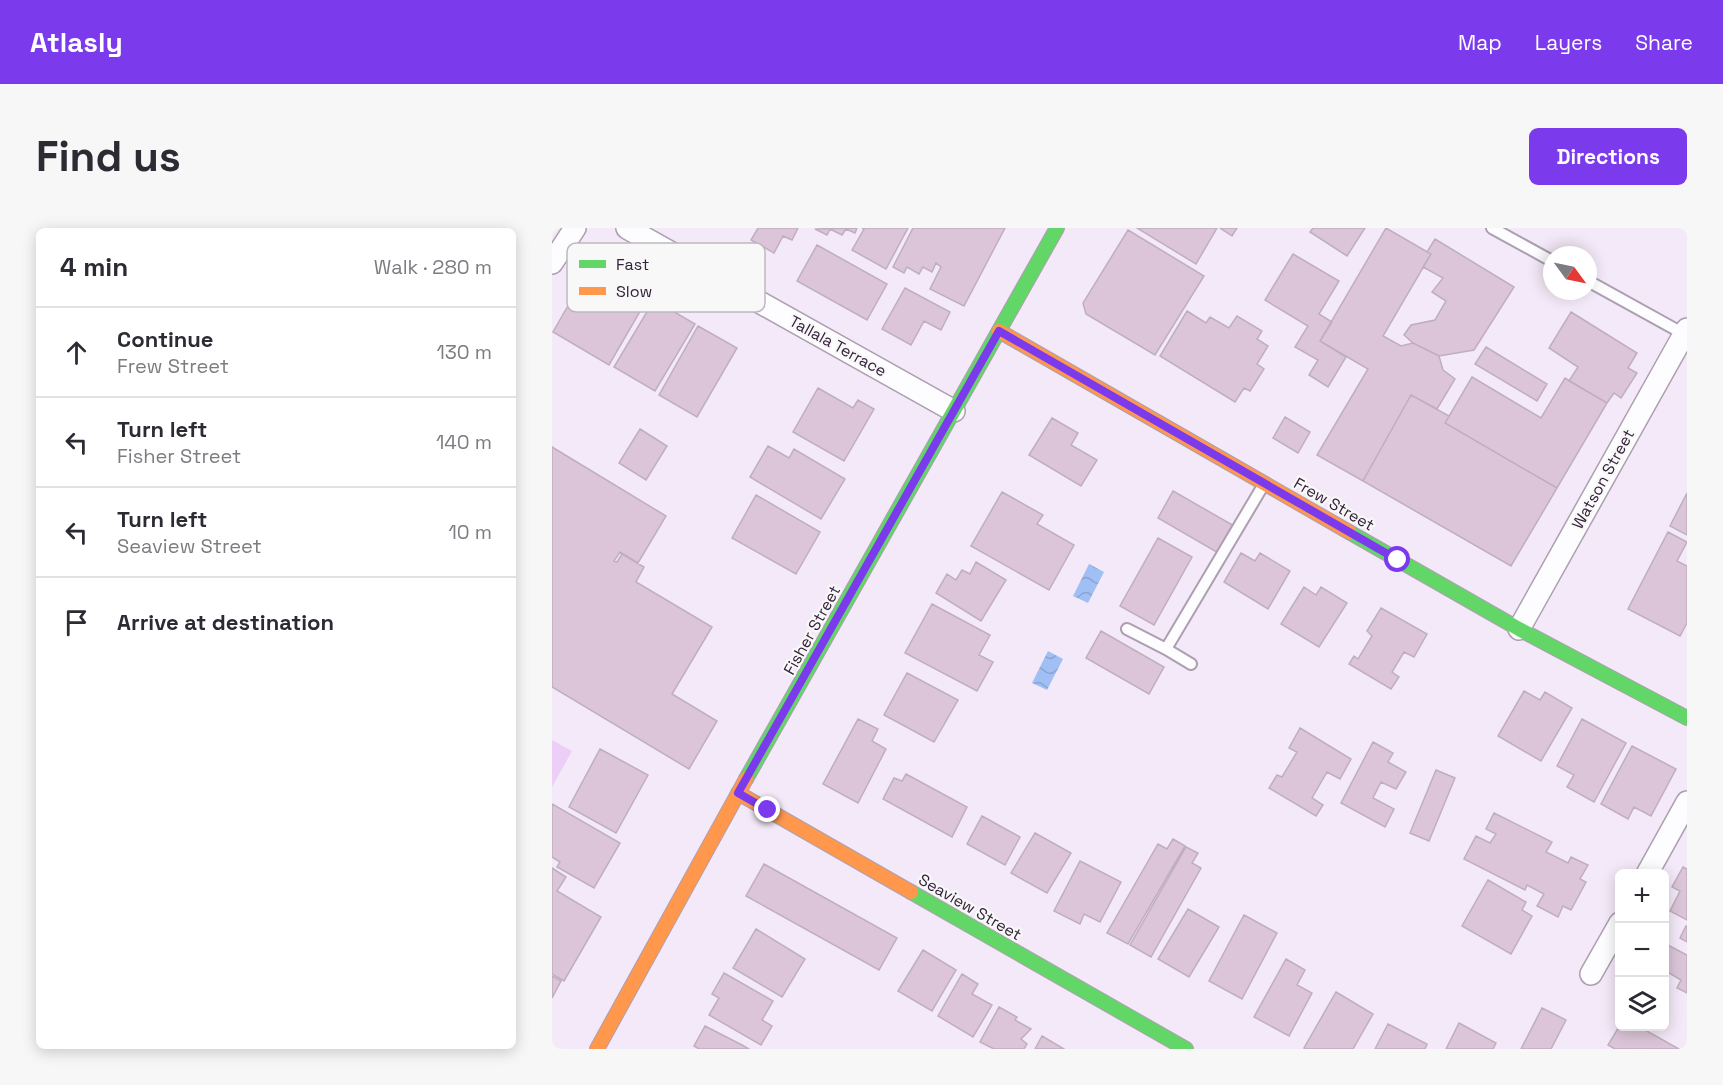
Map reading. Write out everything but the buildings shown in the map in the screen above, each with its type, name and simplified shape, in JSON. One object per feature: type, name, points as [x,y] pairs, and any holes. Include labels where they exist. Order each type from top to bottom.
[{"type":"street","points":[[552,263],[575,228]]},
{"type":"street","name":"Tallala Terrace","points":[[627,228],[654,243]]},
{"type":"street","name":"Fisher Street","points":[[597,1049],[738,793],[1057,228]]},
{"type":"street","name":"Tallala Terrace","points":[[765,305],[954,411]]},
{"type":"street","name":"Frew Street","points":[[999,331],[1519,629],[1687,718]]},
{"type":"street","name":"Watson Street","points":[[1519,629],[1686,332]]},
{"type":"street","name":"Seaview Street","points":[[738,793],[1186,1049]]},
{"type":"street","points":[[1649,869],[1687,802]]},
{"type":"street","points":[[1591,974],[1615,932]]},
{"type":"lane","points":[[1492,228],[1543,256]]},
{"type":"lane","points":[[1597,286],[1686,332]]},
{"type":"lane","points":[[1166,650],[1264,483]]},
{"type":"lane","points":[[1127,629],[1191,664]]},
{"type":"shaded area","points":[[552,740],[572,751],[552,787]]},
{"type":"water","points":[[1089,564],[1104,572],[1088,603],[1073,596]]},
{"type":"water","points":[[1048,651],[1063,659],[1047,690],[1032,683]]},
{"type":"traffic: fast","points":[[746,779],[1057,228]]},
{"type":"traffic: fast","points":[[1349,532],[1519,629],[1687,718]]},
{"type":"traffic: fast","points":[[911,892],[1186,1049]]},
{"type":"traffic: slow","points":[[999,331],[1349,532]]},
{"type":"traffic: slow","points":[[597,1049],[746,779]]},
{"type":"traffic: slow","points":[[738,793],[911,892]]},
{"type":"route","points":[[768,810],[738,793],[999,331],[1398,560]]}]
